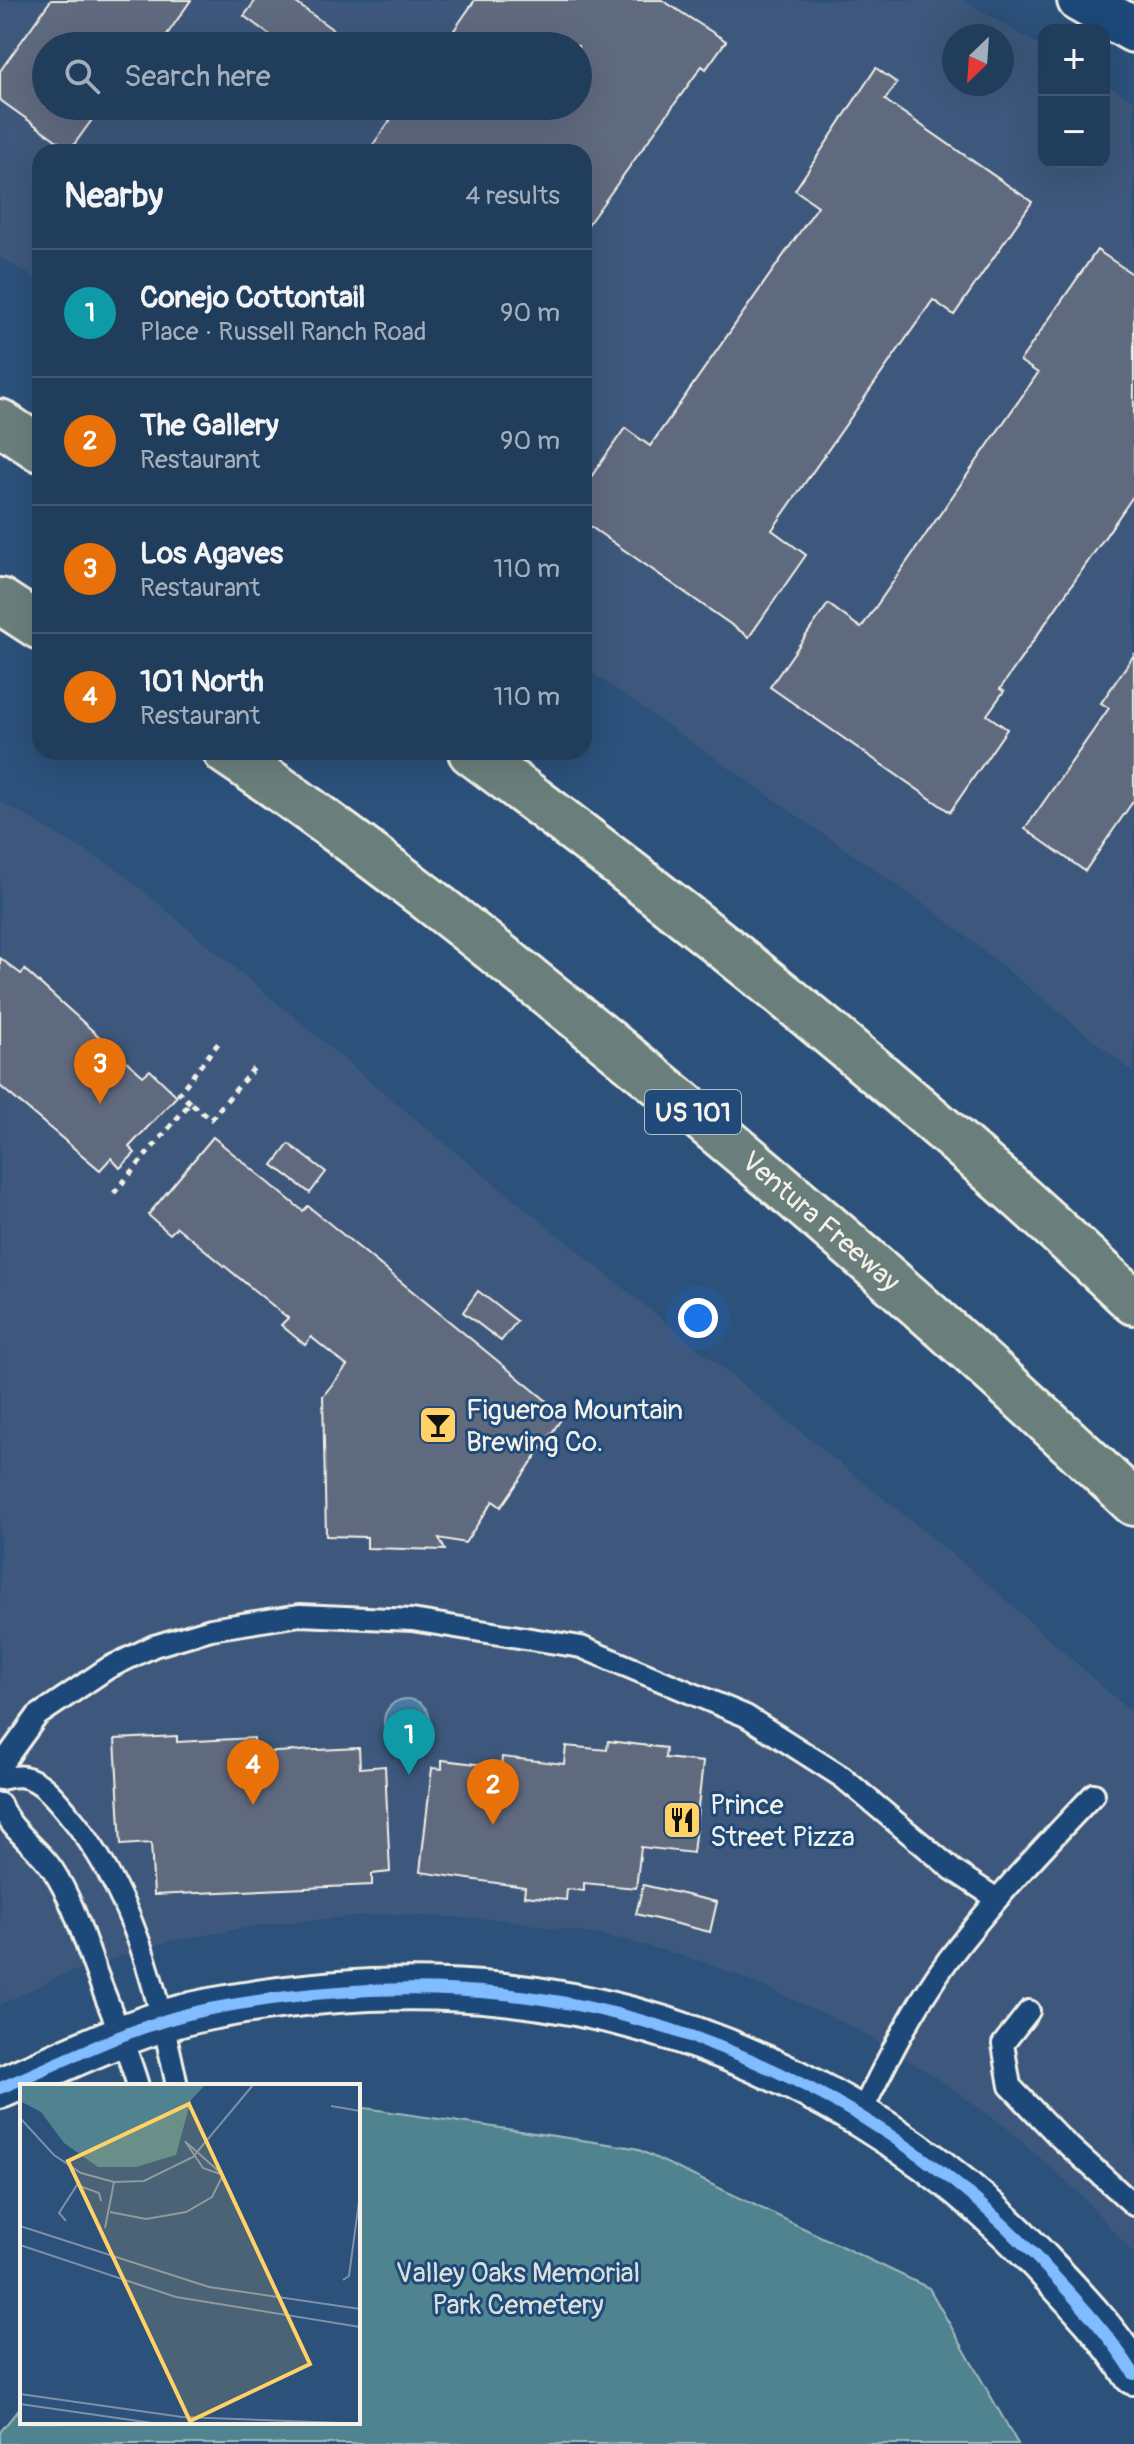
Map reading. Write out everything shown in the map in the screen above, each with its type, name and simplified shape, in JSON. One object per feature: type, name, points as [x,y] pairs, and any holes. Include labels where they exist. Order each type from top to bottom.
[{"type":"highway","points":[[0,422],[32,444]]},
{"type":"highway","points":[[0,601],[32,622]]},
{"type":"highway","name":"Ventura Freeway","points":[[237,760],[506,960],[749,1157],[1004,1379],[1134,1503]]},
{"type":"highway","points":[[481,760],[792,1001],[1073,1244],[1134,1302]]},
{"type":"main road","points":[[1080,0],[1134,30]]},
{"type":"street","points":[[0,2088],[163,2021],[208,2009],[292,1996],[394,1990],[504,1994],[621,2015],[739,2055],[801,2082],[860,2115],[949,2174],[1014,2234],[1082,2306],[1132,2367]]},
{"type":"lane","points":[[0,1767],[37,1716],[108,1668],[154,1646],[211,1629],[300,1615],[412,1620],[581,1647],[746,1716],[842,1777],[953,1870],[997,1899]]},
{"type":"lane","points":[[0,1779],[25,1777],[51,1793],[103,1861],[124,1899],[163,2021],[177,2084]]},
{"type":"lane","points":[[860,2115],[888,2057],[948,1961],[997,1899],[1094,1794]]},
{"type":"lane","points":[[0,1804],[4,1816],[52,1869],[76,1912],[98,1978],[124,2036],[137,2084]]},
{"type":"lane","points":[[1029,2011],[1003,2044],[1010,2086],[1060,2138],[1134,2205]]},
{"type":"path","points":[[220,1041],[179,1093],[190,1103],[211,1119],[254,1068]]},
{"type":"path","points":[[114,1193],[190,1103]]},
{"type":"shaded area","points":[[0,0],[963,0],[1004,24],[942,24],[942,96],[1014,96],[1014,30],[1038,44],[1038,168],[1110,168],[1110,87],[1134,101],[1134,1073],[937,913],[592,673],[592,144],[32,144],[32,276],[0,257]]},
{"type":"shaded area","points":[[0,801],[117,869],[437,1137],[979,1576],[1134,1715],[1134,2254],[1080,2194],[1007,2128],[933,2075],[854,2028],[783,1995],[707,1963],[622,1939],[505,1920],[385,1914],[268,1924],[166,1942],[65,1974],[0,2005]]},
{"type":"shaded area","points":[[407,1699],[423,1706],[430,1722],[423,1738],[407,1745],[391,1738],[384,1722],[391,1706]]},
{"type":"green space","name":"Valley Oaks Memorial Park Cemetery","points":[[360,2107],[635,2148],[929,2288],[1018,2444],[0,2444],[0,2432],[20,2407],[20,2424],[360,2424]]},
{"type":"building","points":[[51,0],[191,0],[169,32],[32,32],[32,120],[92,120],[74,144],[62,144],[0,100],[0,71]]},
{"type":"building","points":[[256,0],[292,0],[336,32],[266,32],[244,16]]},
{"type":"building","points":[[475,0],[662,0],[726,41],[706,69],[702,66],[592,219],[592,144],[374,144],[390,120],[592,120],[592,32],[453,32]]},
{"type":"building","points":[[876,68],[897,83],[885,100],[1032,202],[954,315],[933,300],[772,530],[806,555],[749,637],[592,528],[592,475],[625,428],[650,446],[818,206],[795,190]]},
{"type":"building","points":[[1097,250],[1134,275],[1134,495],[1000,689],[1004,691],[987,715],[1007,729],[950,812],[770,687],[828,604],[861,628],[1038,373],[1020,361]]},
{"type":"building","points":[[1134,655],[1134,800],[1085,871],[1025,829],[1109,708],[1101,703]]},
{"type":"building","points":[[0,958],[21,974],[25,970],[143,1076],[150,1070],[177,1096],[129,1147],[135,1153],[120,1168],[111,1158],[100,1170],[0,1086]]},
{"type":"building","points":[[213,1137],[303,1211],[308,1206],[564,1415],[501,1507],[493,1501],[465,1543],[439,1538],[445,1550],[367,1548],[367,1537],[326,1536],[323,1396],[347,1366],[311,1337],[305,1345],[281,1325],[288,1318],[177,1227],[170,1234],[148,1215]]},
{"type":"building","points":[[289,1144],[326,1172],[310,1193],[273,1165]]},
{"type":"building","points":[[478,1291],[517,1321],[501,1341],[463,1312]]},
{"type":"building","points":[[177,1736],[177,1742],[254,1738],[255,1753],[359,1748],[360,1768],[385,1766],[390,1872],[372,1874],[372,1885],[154,1895],[151,1843],[121,1845],[115,1739]]},
{"type":"building","points":[[608,1741],[666,1748],[665,1758],[703,1762],[693,1853],[641,1847],[636,1888],[584,1883],[584,1891],[567,1889],[566,1900],[524,1896],[525,1887],[420,1872],[432,1768],[442,1769],[442,1760],[501,1767],[502,1757],[564,1764],[566,1746],[607,1750]]},
{"type":"building","points":[[643,1885],[717,1902],[710,1932],[636,1914]]},
{"type":"cycle path","points":[[0,2088],[103,2043],[183,2015],[319,1994],[394,1990],[504,1994],[579,2006],[653,2024],[725,2049],[795,2080],[862,2118],[926,2160],[985,2208],[1039,2260],[1101,2329],[1134,2374]]},
{"type":"place","name":"Los Agaves","points":[[100,1104]]},
{"type":"place","name":"Figueroa Mountain Brewing Co.","points":[[438,1425]]},
{"type":"place","name":"Conejo Cottontail","points":[[409,1775]]},
{"type":"place","name":"101 North","points":[[253,1805]]},
{"type":"place","name":"Prince Street Pizza","points":[[682,1820]]},
{"type":"place","name":"The Gallery","points":[[493,1825]]}]
